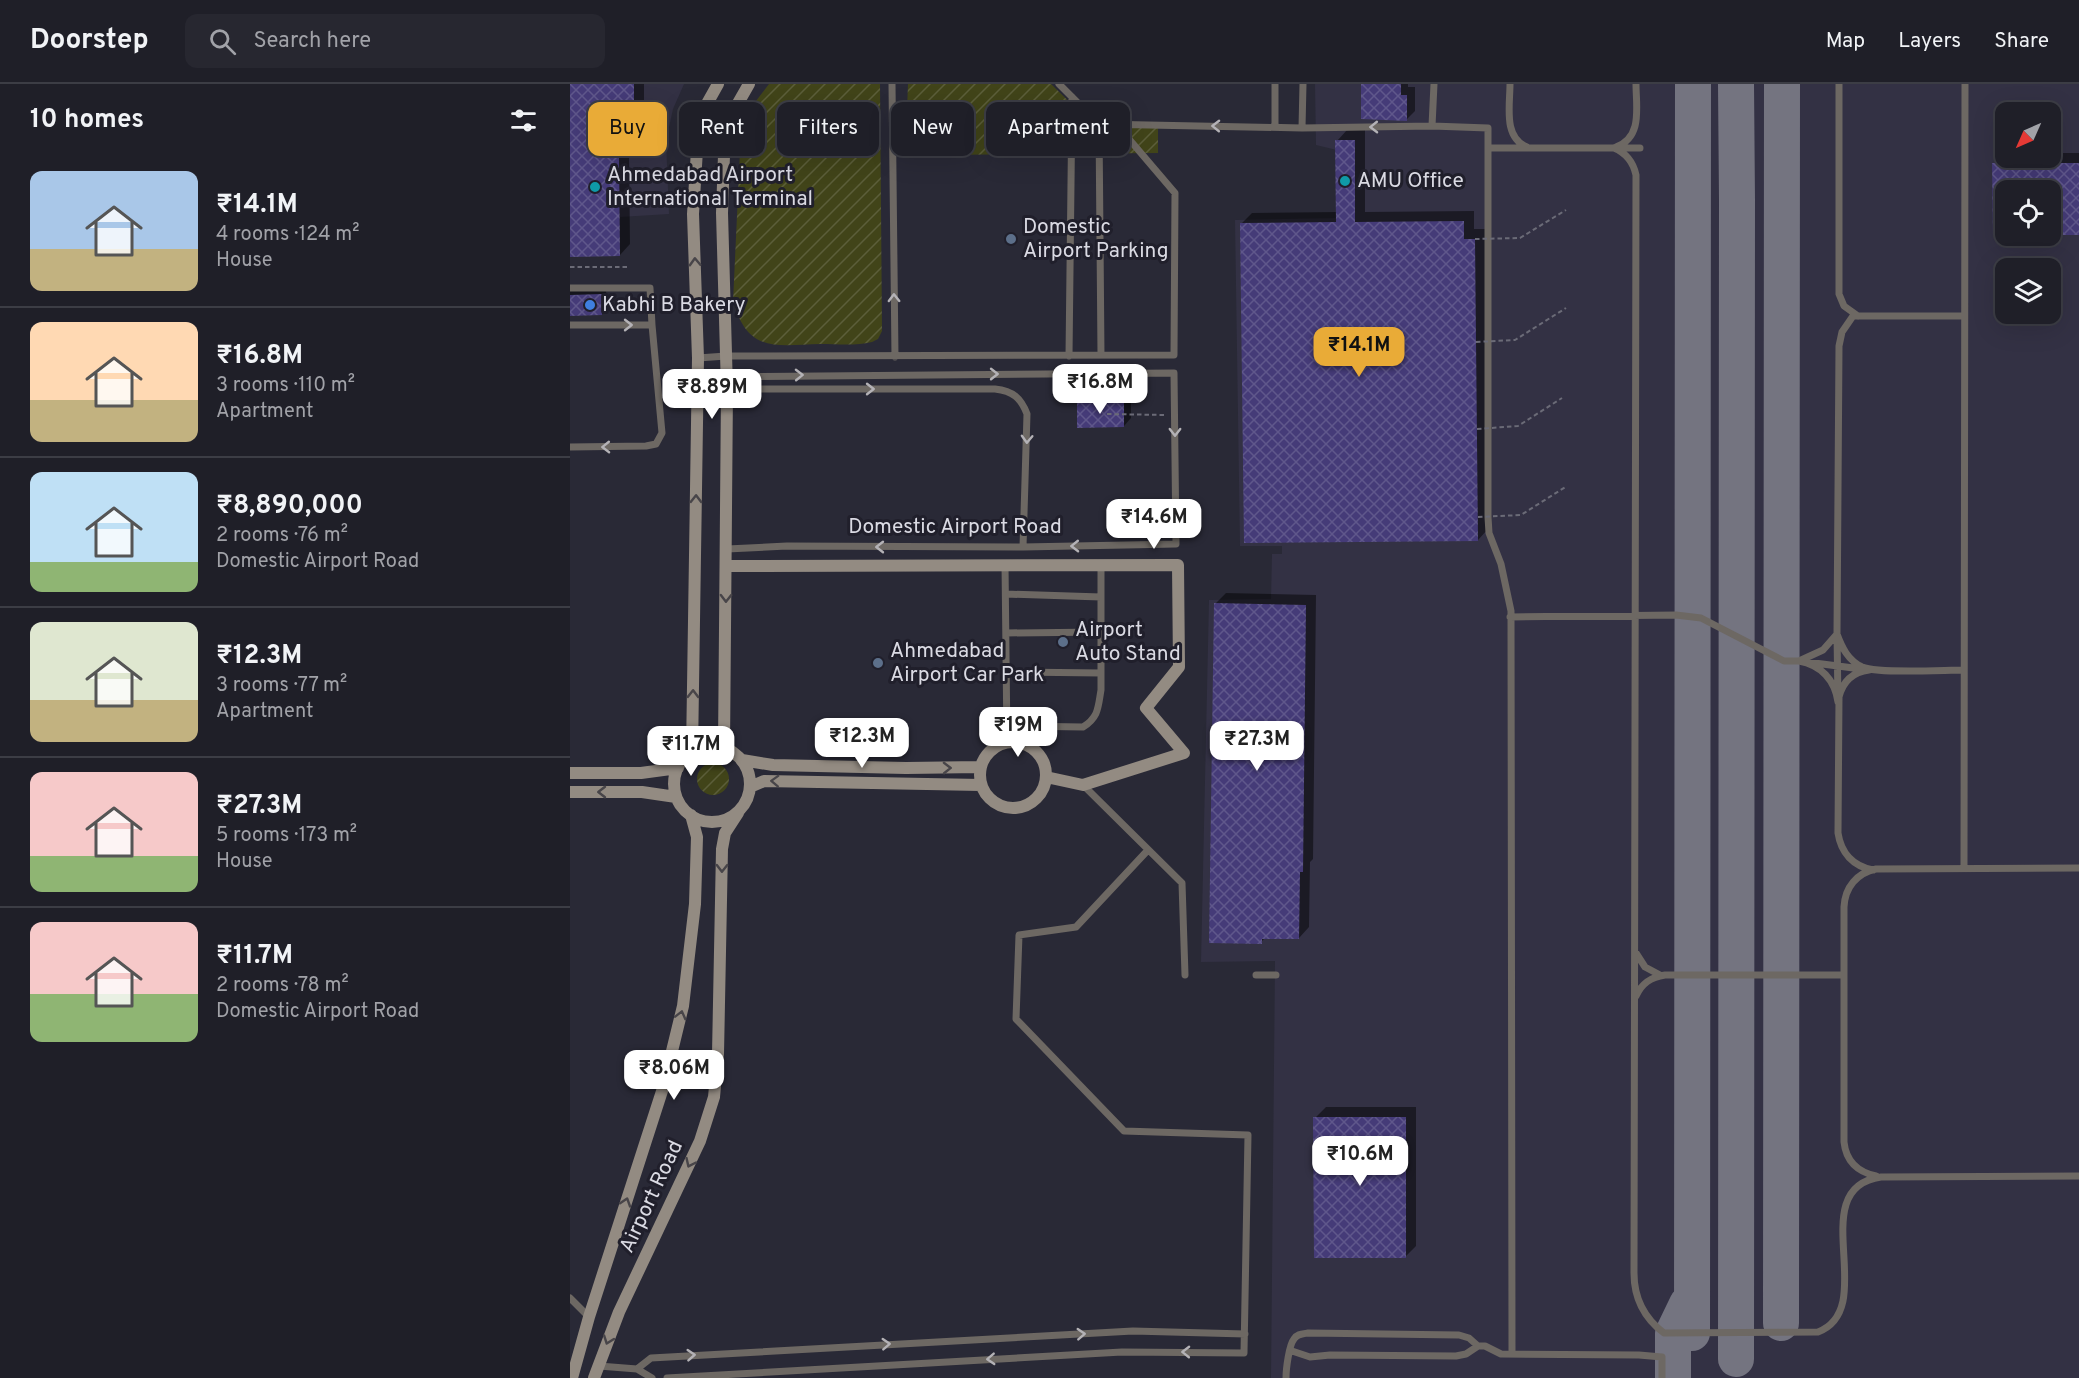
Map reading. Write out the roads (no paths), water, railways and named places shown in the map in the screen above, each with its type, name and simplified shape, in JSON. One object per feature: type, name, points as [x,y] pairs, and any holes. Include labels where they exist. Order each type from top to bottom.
[{"type":"main road","points":[[692,752],[698,377],[693,213],[699,118],[718,84]]},
{"type":"main road","points":[[724,748],[727,383],[722,213],[725,126],[749,84]]},
{"type":"main road","points":[[727,566],[1178,565],[1179,667],[1146,708],[1184,753],[1083,785],[1046,777]]},
{"type":"main road","points":[[1007,743],[1023,744],[1032,748],[1040,756],[1045,766],[1046,777],[1039,796],[1032,803],[1023,808],[1012,809],[1002,807],[985,795],[981,785],[980,767],[984,757],[992,749],[1007,743]]},
{"type":"main road","points":[[713,746],[724,748],[742,760],[750,778],[748,797],[738,813],[727,820],[702,821],[682,807],[676,797],[675,777],[678,768],[692,752],[713,746]]},
{"type":"main road","points":[[742,760],[772,765],[980,767]]},
{"type":"main road","points":[[570,773],[642,773],[678,768]]},
{"type":"main road","points":[[750,787],[764,781],[981,785]]},
{"type":"main road","points":[[570,792],[642,792],[676,797]]},
{"type":"main road","name":"Airport Road","points":[[596,1372],[619,1312],[700,1141],[714,1097],[718,1054],[722,849],[725,833],[738,813]]},
{"type":"main road","name":"Airport Road","points":[[574,1375],[589,1317],[663,1088],[683,1006],[695,904],[697,837],[691,815]]},
{"type":"lane","points":[[892,84],[895,357]]},
{"type":"lane","points":[[1059,84],[1078,102]]},
{"type":"lane","points":[[1275,84],[1275,127]]},
{"type":"lane","points":[[1302,128],[1303,84]]},
{"type":"lane","points":[[1432,126],[1434,84]]},
{"type":"lane","points":[[1510,84],[1512,134],[1522,145],[1533,148]]},
{"type":"lane","points":[[1612,148],[1625,142],[1634,131],[1636,84]]},
{"type":"lane","points":[[1839,84],[1839,294],[1844,306],[1858,316]]},
{"type":"lane","points":[[1964,868],[1965,84]]},
{"type":"lane","points":[[1069,356],[1072,96]]},
{"type":"lane","points":[[1130,125],[1488,128],[1488,517],[1489,532],[1501,564],[1510,617],[1512,1354]]},
{"type":"lane","points":[[698,358],[726,356],[1174,355],[1175,192],[1130,140]]},
{"type":"lane","points":[[1488,148],[1640,148]]},
{"type":"lane","points":[[1612,148],[1627,156],[1636,175],[1634,1283],[1639,1303],[1656,1327],[1664,1333],[1813,1333],[1829,1327],[1838,1318],[1844,1302],[1844,1213],[1853,1190],[1863,1182],[1887,1177],[2079,1176]]},
{"type":"lane","points":[[1099,156],[1101,355]]},
{"type":"lane","points":[[570,288],[650,288],[662,433],[656,444],[570,447]]},
{"type":"lane","points":[[1964,316],[1853,316],[1845,326],[1839,346],[1837,634],[1839,839],[1845,852],[1854,862],[1873,870],[2079,868]]},
{"type":"lane","points":[[570,325],[652,325]]},
{"type":"lane","name":"Domestic Airport Road","points":[[698,377],[727,383],[813,375],[1174,373],[1176,544],[1023,548],[787,546],[727,549]]},
{"type":"lane","points":[[727,383],[995,389],[1014,394],[1022,402],[1027,414],[1023,548]]},
{"type":"lane","points":[[1005,564],[1007,743]]},
{"type":"lane","points":[[1006,726],[1083,727],[1093,721],[1098,710],[1101,673],[1101,564]]},
{"type":"lane","points":[[1006,594],[1101,597]]},
{"type":"lane","points":[[1510,617],[1676,615],[1701,618],[1784,661],[1869,670],[1964,670]]},
{"type":"lane","points":[[1006,633],[1101,632]]},
{"type":"lane","points":[[1799,661],[1823,650],[1837,634]]},
{"type":"lane","points":[[1837,634],[1842,648],[1851,660],[1869,670]]},
{"type":"lane","points":[[1799,661],[1814,665],[1826,675],[1835,687],[1838,702]]},
{"type":"lane","points":[[1838,702],[1840,691],[1846,682],[1859,672],[1869,670]]},
{"type":"lane","points":[[1006,672],[1101,673]]},
{"type":"lane","points":[[1083,785],[1182,883],[1185,975]]},
{"type":"lane","points":[[667,1378],[1122,1352],[1244,1353],[1248,1135],[1124,1131],[1016,1019],[1019,935],[1076,927],[1148,850]]},
{"type":"lane","points":[[1873,870],[1855,880],[1846,895],[1844,907],[1845,1148],[1850,1160],[1858,1169],[1869,1175],[1887,1177]]},
{"type":"lane","points":[[1635,944],[1641,963],[1649,970],[1663,975]]},
{"type":"lane","points":[[1256,975],[1275,975]]},
{"type":"lane","points":[[1635,1000],[1639,990],[1646,982],[1663,975],[1844,975]]},
{"type":"lane","points":[[570,1298],[589,1317]]},
{"type":"lane","points":[[596,1372],[637,1369],[651,1358],[833,1347],[1132,1331],[1245,1334]]},
{"type":"lane","points":[[1286,1378],[1292,1342],[1296,1336],[1308,1333],[1459,1335],[1469,1338],[1478,1346]]},
{"type":"lane","points":[[1292,1351],[1310,1357],[1330,1355],[1456,1356],[1470,1352],[1478,1346],[1485,1346],[1497,1353],[1512,1354],[1639,1355],[1662,1357],[1662,1378]]},
{"type":"lane","points":[[637,1369],[652,1378]]},
{"type":"place","name":"AMU Office","points":[[1345,181]]},
{"type":"place","name":"Ahmedabad Airport International Terminal","points":[[595,187]]},
{"type":"place","name":"Domestic Airport Parking","points":[[1011,239]]},
{"type":"place","name":"Kabhi B Bakery","points":[[590,305]]},
{"type":"place","name":"Airport Auto Stand","points":[[1063,642]]},
{"type":"place","name":"Ahmedabad Airport Car Park","points":[[878,663]]}]
